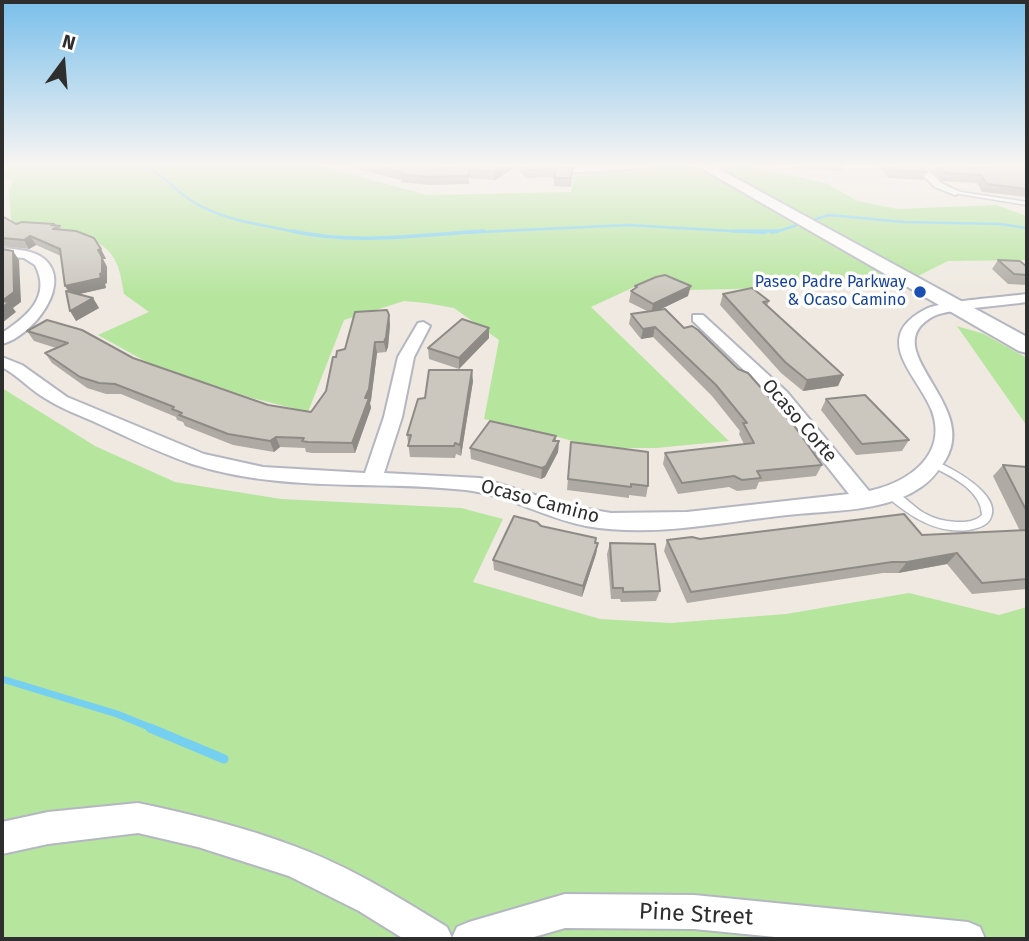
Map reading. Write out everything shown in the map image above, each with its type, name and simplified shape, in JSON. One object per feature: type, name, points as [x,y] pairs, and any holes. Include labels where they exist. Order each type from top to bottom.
[{"type":"main road","points":[[781,208],[1027,346]]},
{"type":"street","points":[[2,252],[35,258],[43,265],[47,277],[46,298],[41,308],[2,340]]},
{"type":"street","points":[[934,464],[945,444],[945,420],[937,402],[910,360],[913,345],[920,334],[961,308],[998,300],[1027,298]]},
{"type":"street","name":"Ocaso Corte","points":[[698,318],[781,396],[864,499]]},
{"type":"street","points":[[372,480],[393,417],[406,357],[423,326]]},
{"type":"street","name":"Ocaso Camino","points":[[2,362],[18,367],[48,393],[201,460],[240,469],[288,475],[468,483],[586,518],[632,522],[864,499],[890,493],[925,475],[934,464]]},
{"type":"street","points":[[2,838],[48,828],[138,818],[198,831],[294,862],[371,899],[435,939]]},
{"type":"street","name":"Pine Street","points":[[469,939],[565,911],[694,912],[968,939]]},
{"type":"lane","points":[[890,493],[929,521],[963,528],[977,526],[985,517],[986,506],[981,497],[959,478],[934,464]]},
{"type":"green space","points":[[10,208],[1004,208],[1027,216],[1027,260],[948,261],[900,285],[687,290],[660,275],[591,307],[729,441],[656,448],[597,448],[484,419],[499,340],[454,308],[404,301],[344,320],[308,412],[252,398],[152,365],[98,335],[149,312],[124,294],[119,270],[112,255],[102,245],[76,234],[18,225],[11,221]]},
{"type":"green space","points":[[957,326],[984,334],[1027,358],[1027,426]]},
{"type":"green space","points":[[2,388],[95,446],[175,482],[281,499],[461,508],[503,519],[473,582],[600,619],[671,623],[786,614],[909,593],[999,615],[1027,607],[1027,939],[2,939]]},
{"type":"building","points":[[2,216],[16,224],[54,224],[51,225],[60,226],[53,229],[76,231],[94,238],[101,249],[98,250],[102,257],[101,278],[65,286],[60,249],[30,236],[24,240],[2,238]]},
{"type":"building","points":[[2,249],[13,251],[14,292],[2,301]]},
{"type":"building","points":[[998,260],[1020,261],[1027,267],[1027,275],[1014,274]]},
{"type":"building","points":[[665,275],[691,286],[653,304],[631,291],[637,287],[635,286]]},
{"type":"building","points":[[752,288],[769,301],[763,302],[843,375],[807,380],[785,362],[723,294]]},
{"type":"building","points":[[66,291],[93,298],[70,311]]},
{"type":"building","points":[[665,309],[684,328],[692,326],[698,330],[738,369],[748,373],[793,424],[822,465],[757,471],[761,478],[742,480],[734,476],[682,483],[665,453],[754,443],[743,423],[747,423],[716,385],[655,327],[643,329],[631,314]]},
{"type":"building","points":[[387,310],[389,315],[386,337],[384,342],[375,342],[369,389],[365,398],[369,398],[352,443],[308,442],[302,441],[304,438],[276,437],[270,441],[228,434],[179,415],[182,413],[172,409],[174,407],[115,384],[99,383],[80,377],[45,353],[68,343],[27,331],[47,320],[82,330],[133,358],[268,405],[311,412],[326,391],[333,357],[336,357],[337,351],[345,349],[355,312]]},
{"type":"building","points":[[462,319],[489,328],[459,358],[428,348]]},
{"type":"building","points":[[429,370],[472,370],[460,445],[408,446],[411,435],[407,435],[418,399],[425,398]]},
{"type":"building","points":[[865,395],[909,440],[862,444],[826,399]]},
{"type":"building","points":[[490,421],[556,436],[553,441],[559,441],[546,466],[542,468],[470,448]]},
{"type":"building","points":[[571,442],[648,452],[648,486],[631,484],[631,487],[568,479]]},
{"type":"building","points":[[1003,465],[1027,467],[1027,512]]},
{"type":"building","points":[[904,514],[922,535],[1027,530],[1027,579],[982,583],[957,553],[691,592],[667,540],[692,537],[700,539]]},
{"type":"building","points":[[514,516],[537,522],[541,526],[596,538],[595,543],[598,543],[583,586],[493,560]]},
{"type":"building","points":[[610,543],[655,544],[660,591],[623,592],[623,588],[613,588]]},
{"type":"waterway","points":[[205,208],[232,218],[299,233]]},
{"type":"waterway","points":[[772,233],[829,215],[904,222],[1000,224],[1027,228]]},
{"type":"waterway","points":[[459,233],[628,225],[765,233]]},
{"type":"waterway","points":[[292,231],[363,238],[484,231]]},
{"type":"waterway","points":[[734,231],[778,231]]},
{"type":"waterway","points":[[2,679],[117,714],[154,729]]},
{"type":"waterway","points":[[150,728],[224,759]]},
{"type":"place","name":"Paseo Padre Parkway & Ocaso Camino","points":[[920,292]]}]
